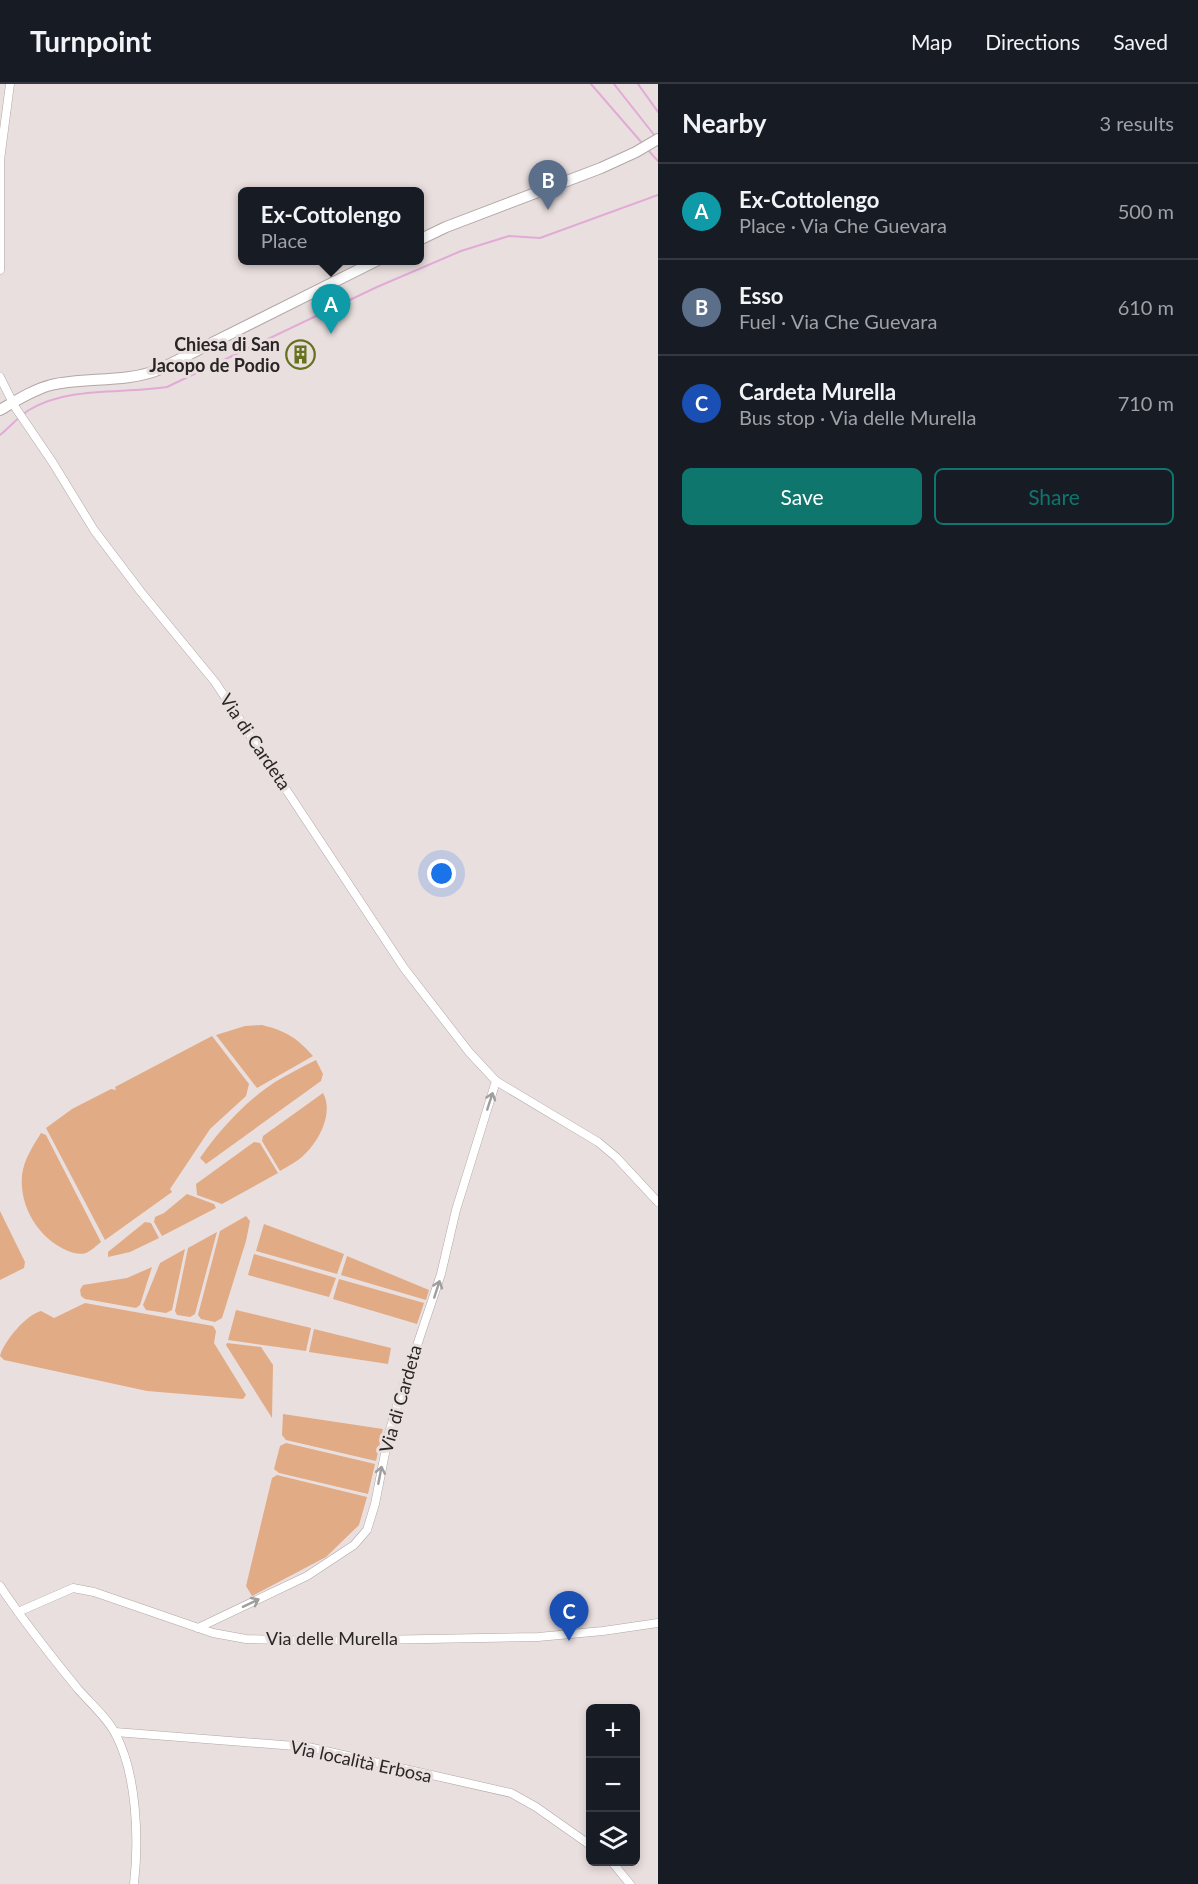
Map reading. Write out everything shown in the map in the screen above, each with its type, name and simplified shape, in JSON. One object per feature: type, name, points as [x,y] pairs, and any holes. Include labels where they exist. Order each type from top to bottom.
[{"type":"main road","points":[[424,238],[446,227],[576,178],[636,152],[658,139]]},
{"type":"main road","points":[[0,410],[18,411],[33,392],[51,385],[128,378],[158,370],[370,265]]},
{"type":"street","points":[[0,270],[0,160],[10,84]]},
{"type":"street","name":"Via di Cardeta","points":[[0,376],[18,411],[94,530],[215,682],[423,995],[484,1070],[496,1081],[598,1142],[616,1157],[658,1202]]},
{"type":"street","name":"Via di Cardeta","points":[[198,1628],[307,1576],[354,1545],[367,1530],[375,1504],[389,1433],[441,1274],[456,1210],[496,1081]]},
{"type":"street","points":[[0,1586],[4,1598],[18,1612],[115,1732],[127,1766],[135,1809],[137,1838],[134,1884]]},
{"type":"street","name":"Via delle Murella","points":[[18,1612],[74,1588],[94,1592],[198,1628],[246,1639],[316,1641],[561,1636],[658,1623]]},
{"type":"street","name":"Via località Erbosa","points":[[115,1732],[308,1747],[511,1793],[536,1807],[586,1842]]},
{"type":"street","points":[[615,1866],[630,1884]]},
{"type":"shaded area","points":[[262,1025],[290,1036],[302,1044],[313,1056],[257,1088],[216,1035],[245,1026]]},
{"type":"shaded area","points":[[212,1036],[249,1084],[246,1096],[210,1129],[170,1189],[172,1192],[105,1240],[46,1128],[72,1109],[111,1089],[116,1090],[115,1087]]},
{"type":"shaded area","points":[[316,1060],[323,1074],[321,1081],[206,1164],[200,1158],[225,1126],[254,1098],[275,1082]]},
{"type":"shaded area","points":[[323,1093],[327,1109],[320,1135],[304,1155],[280,1171],[262,1141],[263,1136]]},
{"type":"shaded area","points":[[41,1133],[46,1135],[101,1242],[86,1253],[68,1251],[48,1239],[28,1210],[22,1187],[23,1169]]},
{"type":"shaded area","points":[[254,1142],[260,1143],[278,1173],[222,1204],[197,1195],[196,1184]]},
{"type":"shaded area","points":[[187,1194],[214,1204],[216,1208],[162,1236],[154,1222],[155,1217],[164,1213]]},
{"type":"shaded area","points":[[0,1211],[25,1262],[24,1268],[0,1280]]},
{"type":"shaded area","points":[[246,1216],[250,1221],[246,1241],[222,1318],[215,1322],[201,1319],[198,1315],[220,1231]]},
{"type":"shaded area","points":[[145,1222],[151,1223],[159,1238],[130,1252],[108,1257],[108,1252]]},
{"type":"shaded area","points":[[264,1224],[344,1254],[337,1274],[256,1251]]},
{"type":"shaded area","points":[[217,1232],[195,1314],[190,1317],[177,1315],[175,1311],[188,1248]]},
{"type":"shaded area","points":[[185,1249],[172,1310],[166,1313],[146,1310],[143,1305],[160,1263]]},
{"type":"shaded area","points":[[254,1254],[336,1278],[329,1297],[248,1275]]},
{"type":"shaded area","points":[[347,1256],[429,1290],[426,1300],[341,1275]]},
{"type":"shaded area","points":[[152,1267],[140,1305],[136,1308],[85,1299],[81,1296],[80,1290],[83,1285],[127,1278]]},
{"type":"shaded area","points":[[339,1279],[424,1303],[417,1324],[333,1299]]},
{"type":"shaded area","points":[[85,1303],[213,1326],[216,1331],[214,1343],[246,1395],[243,1399],[147,1391],[4,1360],[0,1356],[16,1329],[35,1313],[41,1311],[54,1318]]},
{"type":"shaded area","points":[[236,1310],[311,1328],[306,1351],[228,1340]]},
{"type":"shaded area","points":[[314,1329],[391,1348],[388,1364],[309,1352]]},
{"type":"shaded area","points":[[227,1343],[261,1347],[273,1365],[272,1418],[226,1345]]},
{"type":"shaded area","points":[[283,1414],[383,1429],[376,1461],[286,1440],[282,1435]]},
{"type":"shaded area","points":[[286,1443],[375,1464],[368,1494],[279,1473],[274,1469],[280,1446]]},
{"type":"shaded area","points":[[277,1475],[367,1497],[359,1525],[326,1557],[252,1596],[246,1586],[272,1478]]},
{"type":"waterway","points":[[591,84],[642,143]]},
{"type":"waterway","points":[[614,84],[655,136]]},
{"type":"waterway","points":[[638,84],[658,112]]},
{"type":"waterway","points":[[648,150],[658,161]]},
{"type":"waterway","points":[[0,435],[29,410],[45,402],[78,394],[167,387],[377,287],[461,251],[509,236],[540,238],[658,195]]},
{"type":"place","name":"Esso","points":[[548,210]]},
{"type":"place","name":"Ex-Cottolengo","points":[[331,334]]},
{"type":"place","name":"Chiesa di San Jacopo de Podio","points":[[301,355]]},
{"type":"place","name":"Cardeta Murella","points":[[569,1641]]}]
